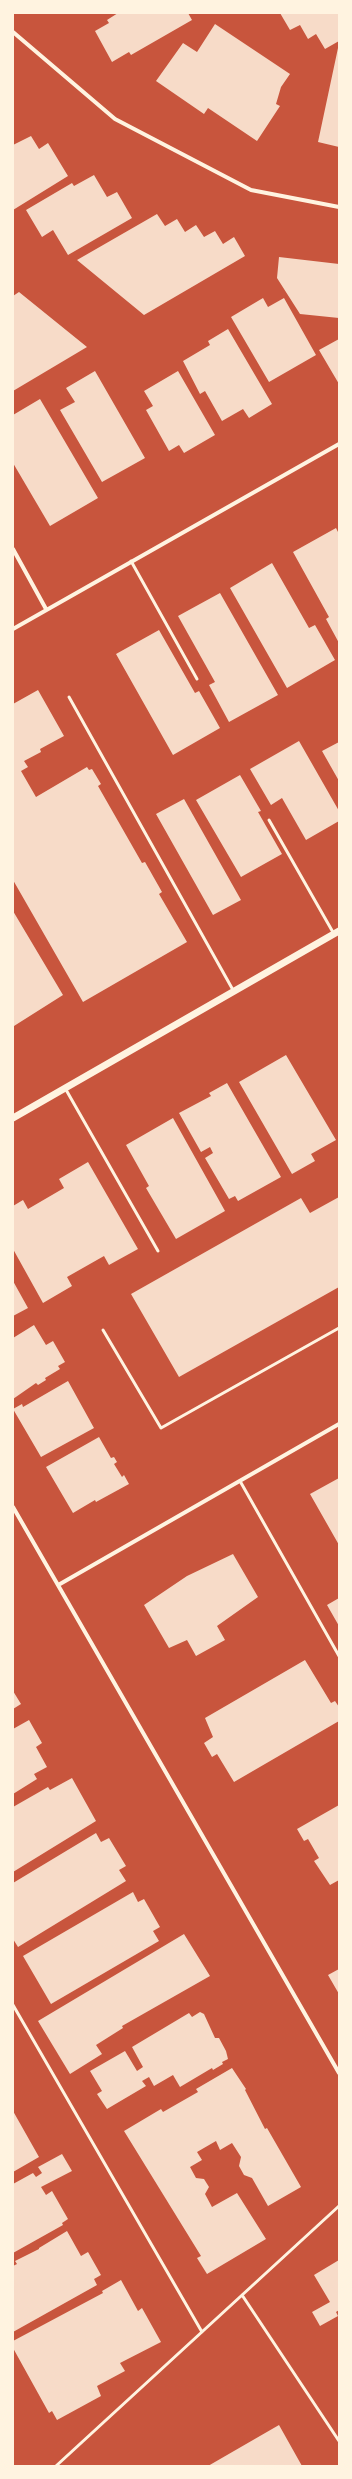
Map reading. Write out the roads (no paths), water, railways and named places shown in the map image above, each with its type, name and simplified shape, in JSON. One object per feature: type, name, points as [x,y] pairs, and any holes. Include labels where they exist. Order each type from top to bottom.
[{"type":"street","points":[[13,32],[115,119],[251,190],[339,207]]},
{"type":"street","points":[[13,630],[46,609],[339,444]]},
{"type":"street","points":[[13,549],[46,609]]},
{"type":"street","points":[[13,1118],[336,933]]},
{"type":"street","points":[[60,1584],[339,1424]]},
{"type":"street","points":[[13,1506],[60,1584],[339,2073]]},
{"type":"lane","points":[[131,562],[197,679]]},
{"type":"lane","points":[[69,698],[234,992]]},
{"type":"lane","points":[[269,820],[336,933]]},
{"type":"lane","points":[[65,1088],[158,1251]]},
{"type":"lane","points":[[103,1330],[161,1428],[339,1328]]},
{"type":"lane","points":[[240,1481],[339,1656]]},
{"type":"lane","points":[[13,2005],[202,2332]]},
{"type":"lane","points":[[56,2466],[339,2206]]},
{"type":"lane","points":[[242,2295],[339,2441]]}]
